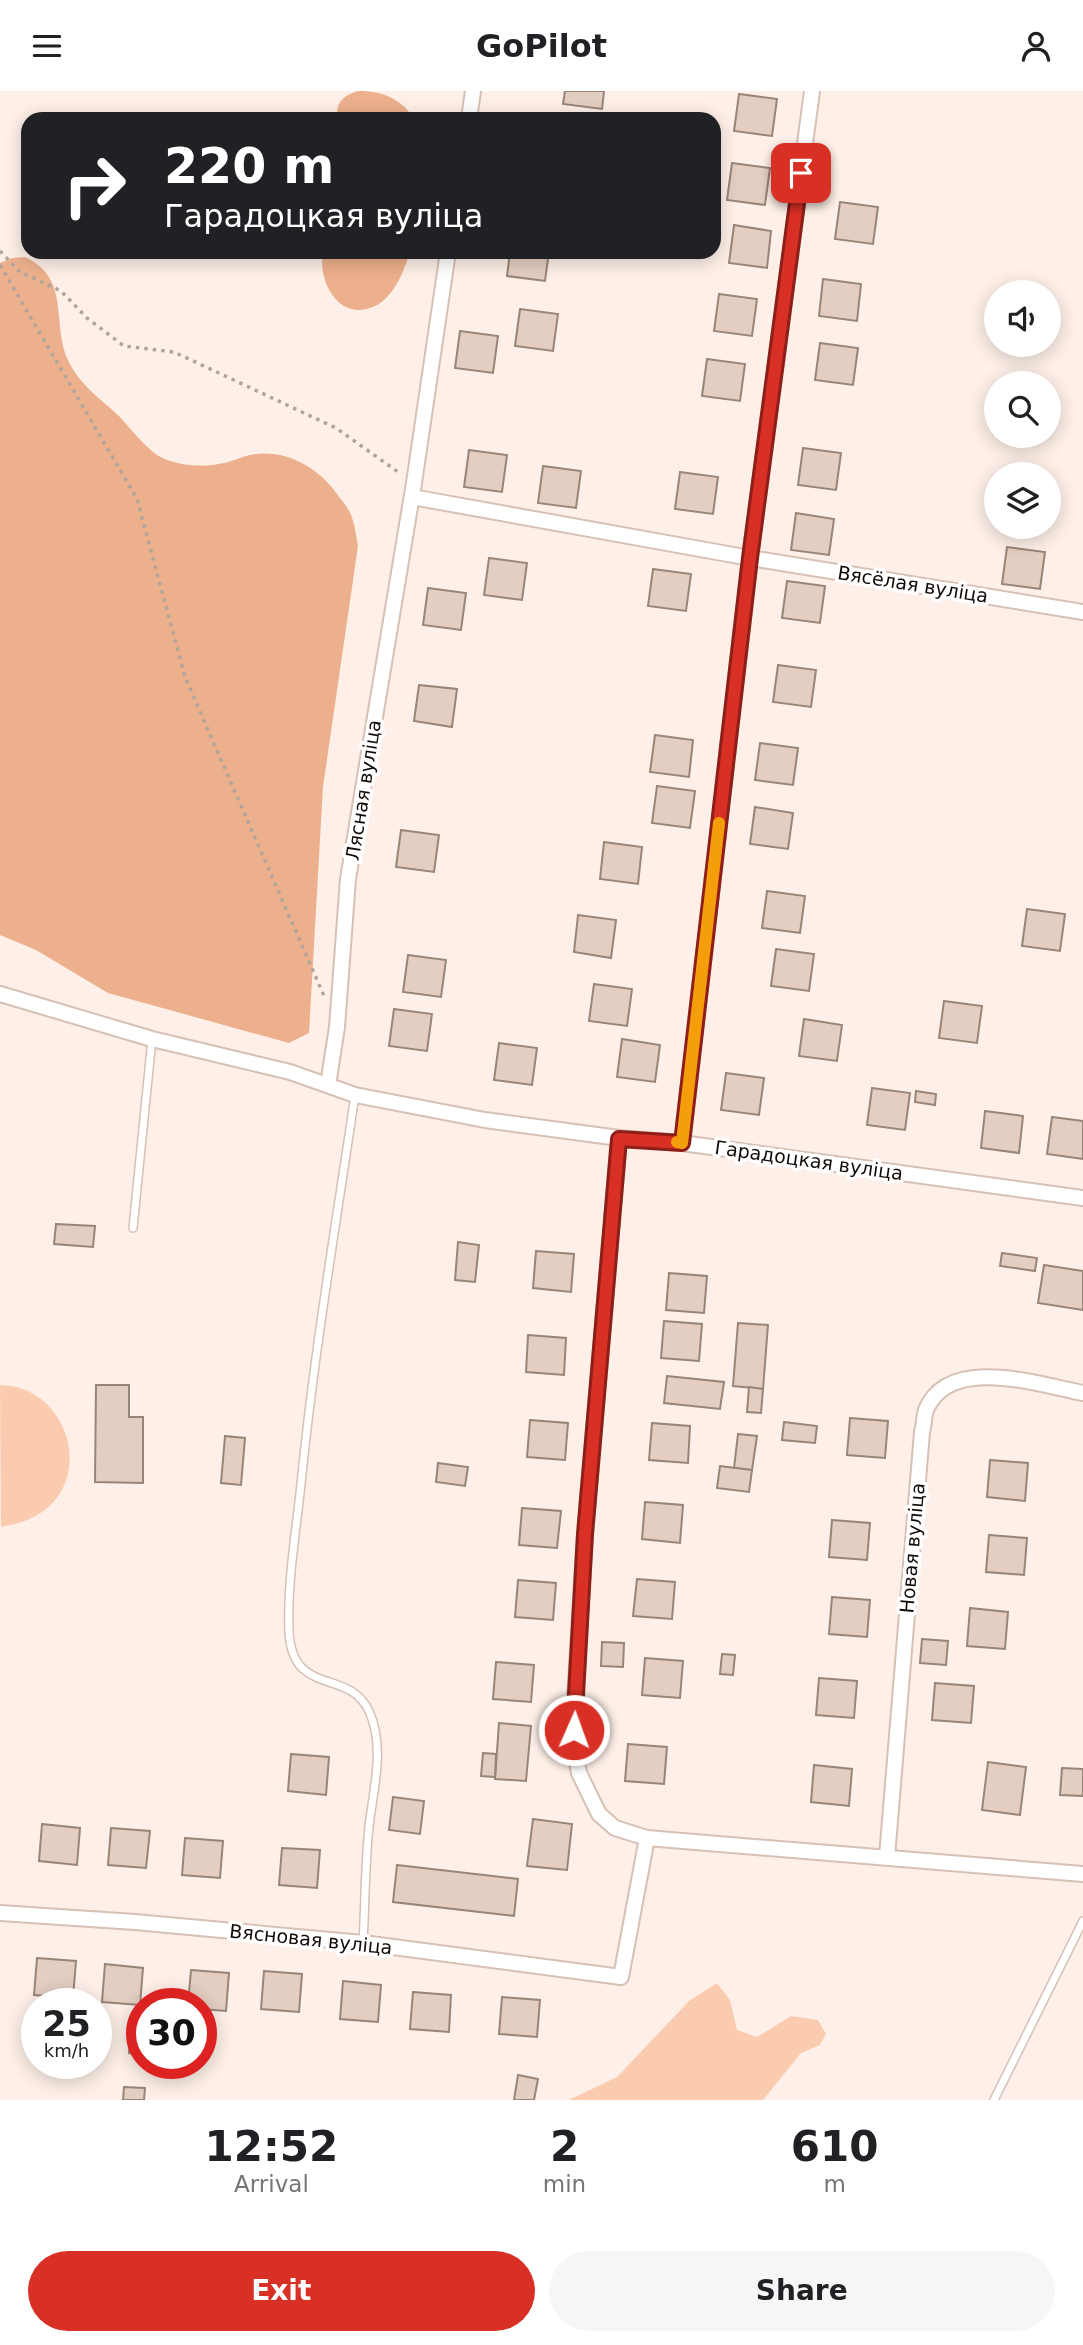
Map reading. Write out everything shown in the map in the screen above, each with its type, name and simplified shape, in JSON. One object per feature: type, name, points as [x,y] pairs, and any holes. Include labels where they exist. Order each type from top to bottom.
[{"type":"street","points":[[470,112],[473,91]]},
{"type":"street","points":[[682,1143],[750,558],[812,91]]},
{"type":"street","name":"Лясная вуліца","points":[[328,1085],[337,1027],[348,879],[413,490],[447,259]]},
{"type":"street","points":[[413,490],[750,558]]},
{"type":"street","name":"Вясёлая вуліца","points":[[750,558],[1080,612]]},
{"type":"street","name":"Гарадоцкая вуліца","points":[[0,994],[152,1038],[277,1069],[355,1095],[485,1120],[619,1139],[682,1143],[1083,1198]]},
{"type":"street","points":[[619,1139],[586,1520],[574,1715],[574,1745],[579,1773],[599,1814],[615,1828],[647,1838],[1083,1874]]},
{"type":"street","name":"Новая вуліца","points":[[887,1857],[926,1410],[947,1385],[985,1376],[1083,1393]]},
{"type":"street","name":"Вясновая вуліца","points":[[0,1913],[135,1922],[363,1943],[621,1977],[647,1838]]},
{"type":"lane","points":[[133,1228],[152,1038]]},
{"type":"lane","points":[[355,1095],[309,1401],[290,1592],[289,1633],[292,1651],[303,1670],[322,1681],[353,1691],[361,1699],[369,1711],[378,1741],[368,1836],[363,1943]]},
{"type":"lane","points":[[994,2100],[1083,1921]]},
{"type":"path","points":[[0,251],[20,272],[61,291],[87,318],[124,346],[174,352],[336,428],[413,490]]},
{"type":"path","points":[[0,265],[137,499],[186,677],[326,1002]]},
{"type":"shaded area","points":[[358,91],[375,92],[397,101],[409,112],[337,112],[341,100]]},
{"type":"shaded area","points":[[12,258],[28,259],[48,276],[57,301],[63,344],[72,367],[84,383],[157,455],[172,462],[199,466],[216,465],[250,455],[289,458],[312,469],[323,478],[345,504],[352,519],[358,546],[323,787],[309,1033],[289,1043],[108,993],[36,950],[0,935],[0,263]]},
{"type":"shaded area","points":[[322,259],[407,259],[388,296],[375,306],[362,310],[351,309],[333,296],[327,286]]},
{"type":"shaded area","points":[[0,1385],[23,1389],[42,1399],[56,1415],[66,1434],[70,1455],[67,1476],[58,1496],[37,1515],[1,1527]]},
{"type":"shaded area","points":[[717,1983],[730,2000],[737,2030],[757,2037],[791,2016],[818,2020],[826,2034],[820,2045],[801,2053],[763,2100],[569,2100],[617,2077],[689,2001]]},
{"type":"building","points":[[565,91],[604,91],[602,109],[563,104]]},
{"type":"building","points":[[739,94],[777,99],[772,136],[734,131]]},
{"type":"building","points":[[732,163],[770,168],[765,205],[727,200]]},
{"type":"building","points":[[840,202],[878,207],[873,244],[835,239]]},
{"type":"building","points":[[734,225],[771,231],[767,268],[729,263]]},
{"type":"building","points":[[509,259],[548,259],[545,281],[507,276]]},
{"type":"building","points":[[823,279],[861,284],[857,321],[819,316]]},
{"type":"building","points":[[719,294],[757,299],[752,336],[714,331]]},
{"type":"building","points":[[520,309],[558,314],[553,351],[515,346]]},
{"type":"building","points":[[460,331],[498,336],[493,373],[455,368]]},
{"type":"building","points":[[820,343],[858,348],[853,385],[815,380]]},
{"type":"building","points":[[707,359],[745,364],[740,401],[702,396]]},
{"type":"building","points":[[803,448],[841,453],[836,490],[798,485]]},
{"type":"building","points":[[469,450],[507,455],[502,492],[464,487]]},
{"type":"building","points":[[543,466],[581,471],[576,508],[538,503]]},
{"type":"building","points":[[680,472],[718,477],[713,514],[675,509]]},
{"type":"building","points":[[796,513],[834,519],[829,555],[791,550]]},
{"type":"building","points":[[1007,547],[1045,552],[1040,589],[1002,584]]},
{"type":"building","points":[[489,558],[527,563],[522,600],[484,595]]},
{"type":"building","points":[[653,569],[691,574],[686,611],[648,606]]},
{"type":"building","points":[[787,581],[825,586],[820,623],[782,618]]},
{"type":"building","points":[[428,588],[466,593],[461,630],[423,625]]},
{"type":"building","points":[[778,665],[816,670],[811,707],[773,702]]},
{"type":"building","points":[[419,685],[457,689],[452,727],[414,721]]},
{"type":"building","points":[[655,735],[693,740],[689,777],[650,772]]},
{"type":"building","points":[[760,743],[798,748],[793,785],[755,780]]},
{"type":"building","points":[[657,786],[695,791],[690,828],[652,823]]},
{"type":"building","points":[[755,807],[793,813],[788,849],[750,844]]},
{"type":"building","points":[[401,830],[439,835],[434,872],[396,867]]},
{"type":"building","points":[[604,842],[642,847],[638,884],[600,879]]},
{"type":"building","points":[[767,891],[805,896],[800,933],[762,928]]},
{"type":"building","points":[[1027,909],[1065,914],[1060,951],[1022,946]]},
{"type":"building","points":[[578,915],[616,920],[611,958],[574,952]]},
{"type":"building","points":[[776,949],[814,954],[809,991],[771,986]]},
{"type":"building","points":[[408,955],[446,960],[441,997],[403,992]]},
{"type":"building","points":[[594,984],[632,989],[627,1026],[589,1021]]},
{"type":"building","points":[[944,1001],[982,1006],[977,1043],[939,1038]]},
{"type":"building","points":[[394,1009],[432,1014],[427,1051],[389,1046]]},
{"type":"building","points":[[804,1019],[842,1025],[837,1061],[799,1056]]},
{"type":"building","points":[[622,1039],[660,1045],[655,1082],[617,1077]]},
{"type":"building","points":[[499,1043],[537,1048],[532,1085],[494,1080]]},
{"type":"building","points":[[726,1073],[764,1078],[759,1115],[721,1110]]},
{"type":"building","points":[[872,1088],[910,1093],[905,1130],[867,1125]]},
{"type":"building","points":[[916,1091],[936,1094],[935,1105],[915,1102]]},
{"type":"building","points":[[985,1111],[1023,1116],[1019,1153],[981,1148]]},
{"type":"building","points":[[1052,1117],[1083,1121],[1083,1159],[1047,1154]]},
{"type":"building","points":[[56,1224],[95,1226],[93,1247],[54,1244]]},
{"type":"building","points":[[458,1242],[479,1245],[475,1282],[455,1280]]},
{"type":"building","points":[[536,1251],[574,1254],[571,1292],[533,1288]]},
{"type":"building","points":[[1002,1253],[1037,1258],[1035,1271],[1000,1266]]},
{"type":"building","points":[[1044,1265],[1083,1271],[1083,1310],[1038,1303]]},
{"type":"building","points":[[669,1273],[707,1276],[704,1313],[666,1310]]},
{"type":"building","points":[[664,1321],[702,1324],[699,1361],[661,1358]]},
{"type":"building","points":[[738,1323],[768,1325],[763,1389],[733,1386]]},
{"type":"building","points":[[528,1335],[566,1338],[564,1375],[526,1372]]},
{"type":"building","points":[[667,1376],[724,1382],[720,1409],[664,1403]]},
{"type":"building","points":[[96,1385],[129,1385],[129,1417],[143,1417],[143,1483],[95,1482]]},
{"type":"building","points":[[749,1387],[763,1389],[761,1413],[747,1412]]},
{"type":"building","points":[[850,1418],[888,1421],[885,1458],[847,1455]]},
{"type":"building","points":[[530,1420],[568,1423],[565,1460],[527,1457]]},
{"type":"building","points":[[784,1422],[817,1426],[815,1443],[782,1440]]},
{"type":"building","points":[[652,1423],[690,1426],[688,1463],[649,1460]]},
{"type":"building","points":[[738,1434],[757,1436],[752,1470],[734,1468]]},
{"type":"building","points":[[225,1436],[245,1438],[241,1485],[221,1483]]},
{"type":"building","points":[[990,1460],[1028,1463],[1025,1501],[987,1497]]},
{"type":"building","points":[[438,1463],[468,1467],[465,1486],[436,1482]]},
{"type":"building","points":[[720,1466],[752,1470],[749,1492],[717,1488]]},
{"type":"building","points":[[645,1502],[683,1505],[680,1543],[642,1539]]},
{"type":"building","points":[[522,1508],[561,1511],[557,1548],[519,1545]]},
{"type":"building","points":[[832,1520],[870,1523],[867,1560],[829,1557]]},
{"type":"building","points":[[989,1535],[1027,1538],[1024,1575],[986,1572]]},
{"type":"building","points":[[637,1579],[675,1582],[672,1619],[633,1616]]},
{"type":"building","points":[[518,1580],[556,1583],[553,1620],[515,1617]]},
{"type":"building","points":[[832,1597],[870,1600],[867,1637],[829,1634]]},
{"type":"building","points":[[970,1608],[1008,1612],[1005,1649],[967,1646]]},
{"type":"building","points":[[922,1639],[948,1641],[946,1665],[920,1663]]},
{"type":"building","points":[[602,1642],[624,1643],[623,1667],[601,1666]]},
{"type":"building","points":[[722,1654],[735,1655],[733,1675],[720,1674]]},
{"type":"building","points":[[645,1658],[683,1661],[680,1698],[642,1695]]},
{"type":"building","points":[[496,1662],[534,1665],[531,1702],[493,1699]]},
{"type":"building","points":[[819,1678],[857,1681],[854,1718],[816,1715]]},
{"type":"building","points":[[935,1683],[974,1686],[971,1723],[932,1720]]},
{"type":"building","points":[[499,1723],[531,1726],[526,1781],[495,1779]]},
{"type":"building","points":[[628,1744],[667,1747],[664,1784],[625,1781]]},
{"type":"building","points":[[483,1753],[496,1754],[495,1777],[481,1776]]},
{"type":"building","points":[[291,1754],[329,1757],[326,1795],[288,1791]]},
{"type":"building","points":[[988,1762],[1026,1767],[1020,1815],[982,1810]]},
{"type":"building","points":[[814,1765],[852,1769],[849,1806],[811,1802]]},
{"type":"building","points":[[1062,1768],[1083,1769],[1083,1796],[1060,1795]]},
{"type":"building","points":[[393,1797],[424,1801],[420,1834],[389,1830]]},
{"type":"building","points":[[533,1819],[572,1824],[567,1870],[527,1866]]},
{"type":"building","points":[[42,1824],[80,1828],[77,1865],[39,1861]]},
{"type":"building","points":[[111,1828],[150,1831],[146,1868],[108,1865]]},
{"type":"building","points":[[185,1838],[223,1841],[220,1878],[182,1875]]},
{"type":"building","points":[[282,1848],[320,1850],[317,1888],[279,1885]]},
{"type":"building","points":[[397,1865],[518,1879],[514,1916],[393,1902]]},
{"type":"building","points":[[37,1958],[76,1961],[74,1988],[35,1988]]},
{"type":"building","points":[[105,1964],[143,1968],[141,1988],[126,1988],[126,2004],[112,2003],[112,1988],[103,1988]]},
{"type":"building","points":[[191,1970],[229,1973],[226,2011],[217,2010],[217,1988],[189,1988]]},
{"type":"building","points":[[264,1971],[302,1974],[299,2012],[261,2009]]},
{"type":"building","points":[[343,1981],[381,1985],[378,2022],[340,2019]]},
{"type":"building","points":[[413,1992],[451,1995],[449,2032],[410,2029]]},
{"type":"building","points":[[502,1997],[540,2000],[537,2037],[499,2034]]},
{"type":"building","points":[[518,2075],[538,2079],[534,2100],[514,2100]]},
{"type":"building","points":[[124,2087],[145,2088],[144,2100],[123,2100]]},
{"type":"slow traffic","points":[[677,1142],[682,1143],[719,823]]},
{"type":"route","points":[[574,1730],[585,1534],[619,1139],[682,1143],[750,558],[801,173]]}]
